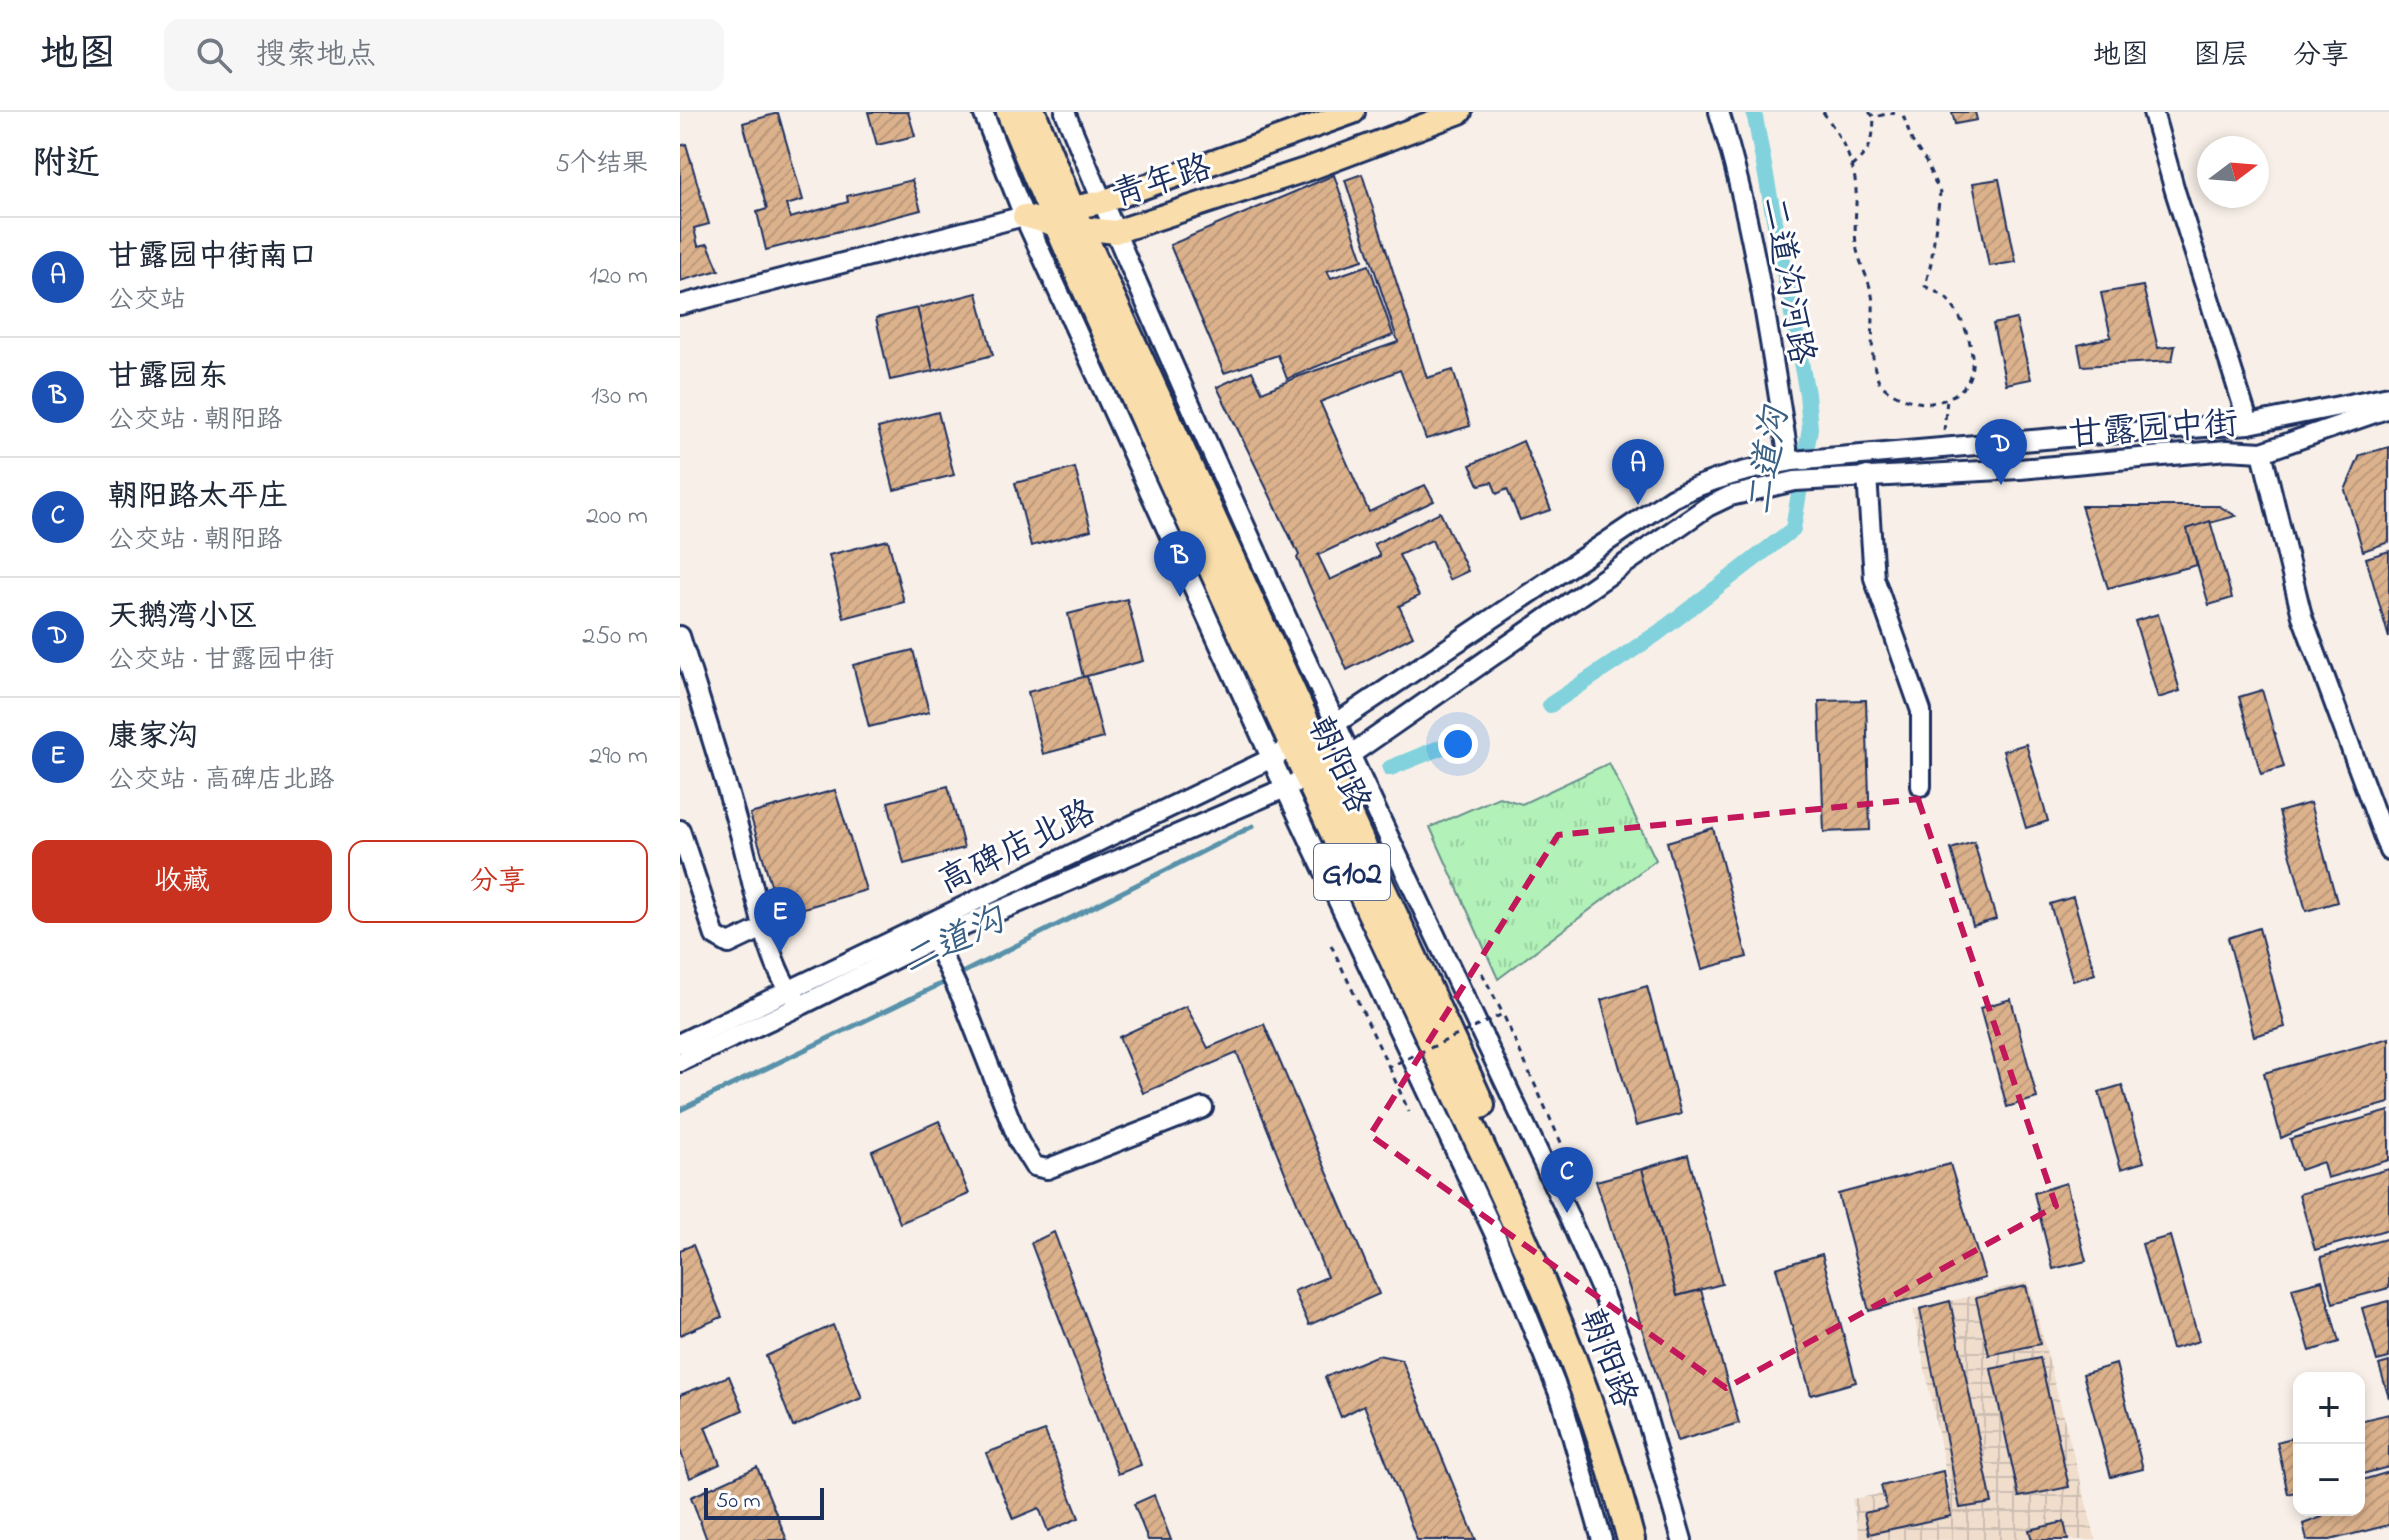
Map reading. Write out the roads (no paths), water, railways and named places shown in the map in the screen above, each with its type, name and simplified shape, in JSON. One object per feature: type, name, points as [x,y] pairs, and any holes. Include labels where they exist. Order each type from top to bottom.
[{"type":"highway","name":"朝阳路","points":[[1010,112],[1064,219],[1303,741],[1554,1309],[1587,1394],[1631,1540]]},
{"type":"highway","name":"朝阳路","points":[[1032,112],[1064,219]]},
{"type":"highway","name":"朝阳路","points":[[1317,772],[1569,1303],[1603,1387],[1649,1540]]},
{"type":"main road","name":"青年路","points":[[1064,219],[1102,202],[1353,112]]},
{"type":"main road","name":"青年路","points":[[1024,216],[1064,219],[1115,232],[1311,168],[1460,112]]},
{"type":"street","name":"朝阳路","points":[[983,112],[1024,216],[1317,772],[1562,1401],[1602,1540]]},
{"type":"street","name":"朝阳路","points":[[1065,112],[1115,232],[1303,741]]},
{"type":"street","name":"二道沟河路","points":[[1719,112],[1737,171],[1790,461]]},
{"type":"street","points":[[2153,112],[2249,424]]},
{"type":"street","points":[[680,305],[1024,216]]},
{"type":"street","name":"甘露园中街","points":[[1790,461],[2249,424],[2389,396]]},
{"type":"street","name":"甘露园中街","points":[[1795,481],[2020,469],[2227,450],[2262,452],[2389,408]]},
{"type":"street","points":[[2262,452],[2302,616],[2389,851]]},
{"type":"street","name":"高碑店北路","points":[[680,1043],[1303,741],[1672,498],[1723,476],[1790,461]]},
{"type":"street","points":[[1867,476],[1874,578],[1921,711],[1921,786]]},
{"type":"street","name":"高碑店北路","points":[[680,1062],[1317,772],[1707,507],[1744,492],[1795,481]]},
{"type":"street","points":[[680,636],[740,832],[772,956],[788,991],[802,1005]]},
{"type":"street","name":"朝阳路","points":[[1317,772],[1567,1213],[1635,1378],[1682,1540]]},
{"type":"street","points":[[680,830],[715,936],[729,944],[765,927]]},
{"type":"street","points":[[937,947],[964,1002],[1019,1142],[1034,1166],[1047,1169],[1203,1108]]},
{"type":"waterway","name":"二道沟","points":[[1550,705],[1658,633],[1793,529],[1810,428],[1807,394],[1754,112]]},
{"type":"waterway","name":"二道沟","points":[[1390,768],[1447,745]]},
{"type":"waterway","name":"二道沟","points":[[958,975],[1253,826]]},
{"type":"waterway","name":"二道沟","points":[[680,1110],[949,980]]},
{"type":"place","name":"天鹅湾小区","points":[[2001,485]]},
{"type":"place","name":"甘露园中街南口","points":[[1638,505]]},
{"type":"place","name":"甘露园东","points":[[1180,597]]},
{"type":"place","name":"康家沟","points":[[780,953]]},
{"type":"place","name":"朝阳路太平庄","points":[[1567,1213]]}]
